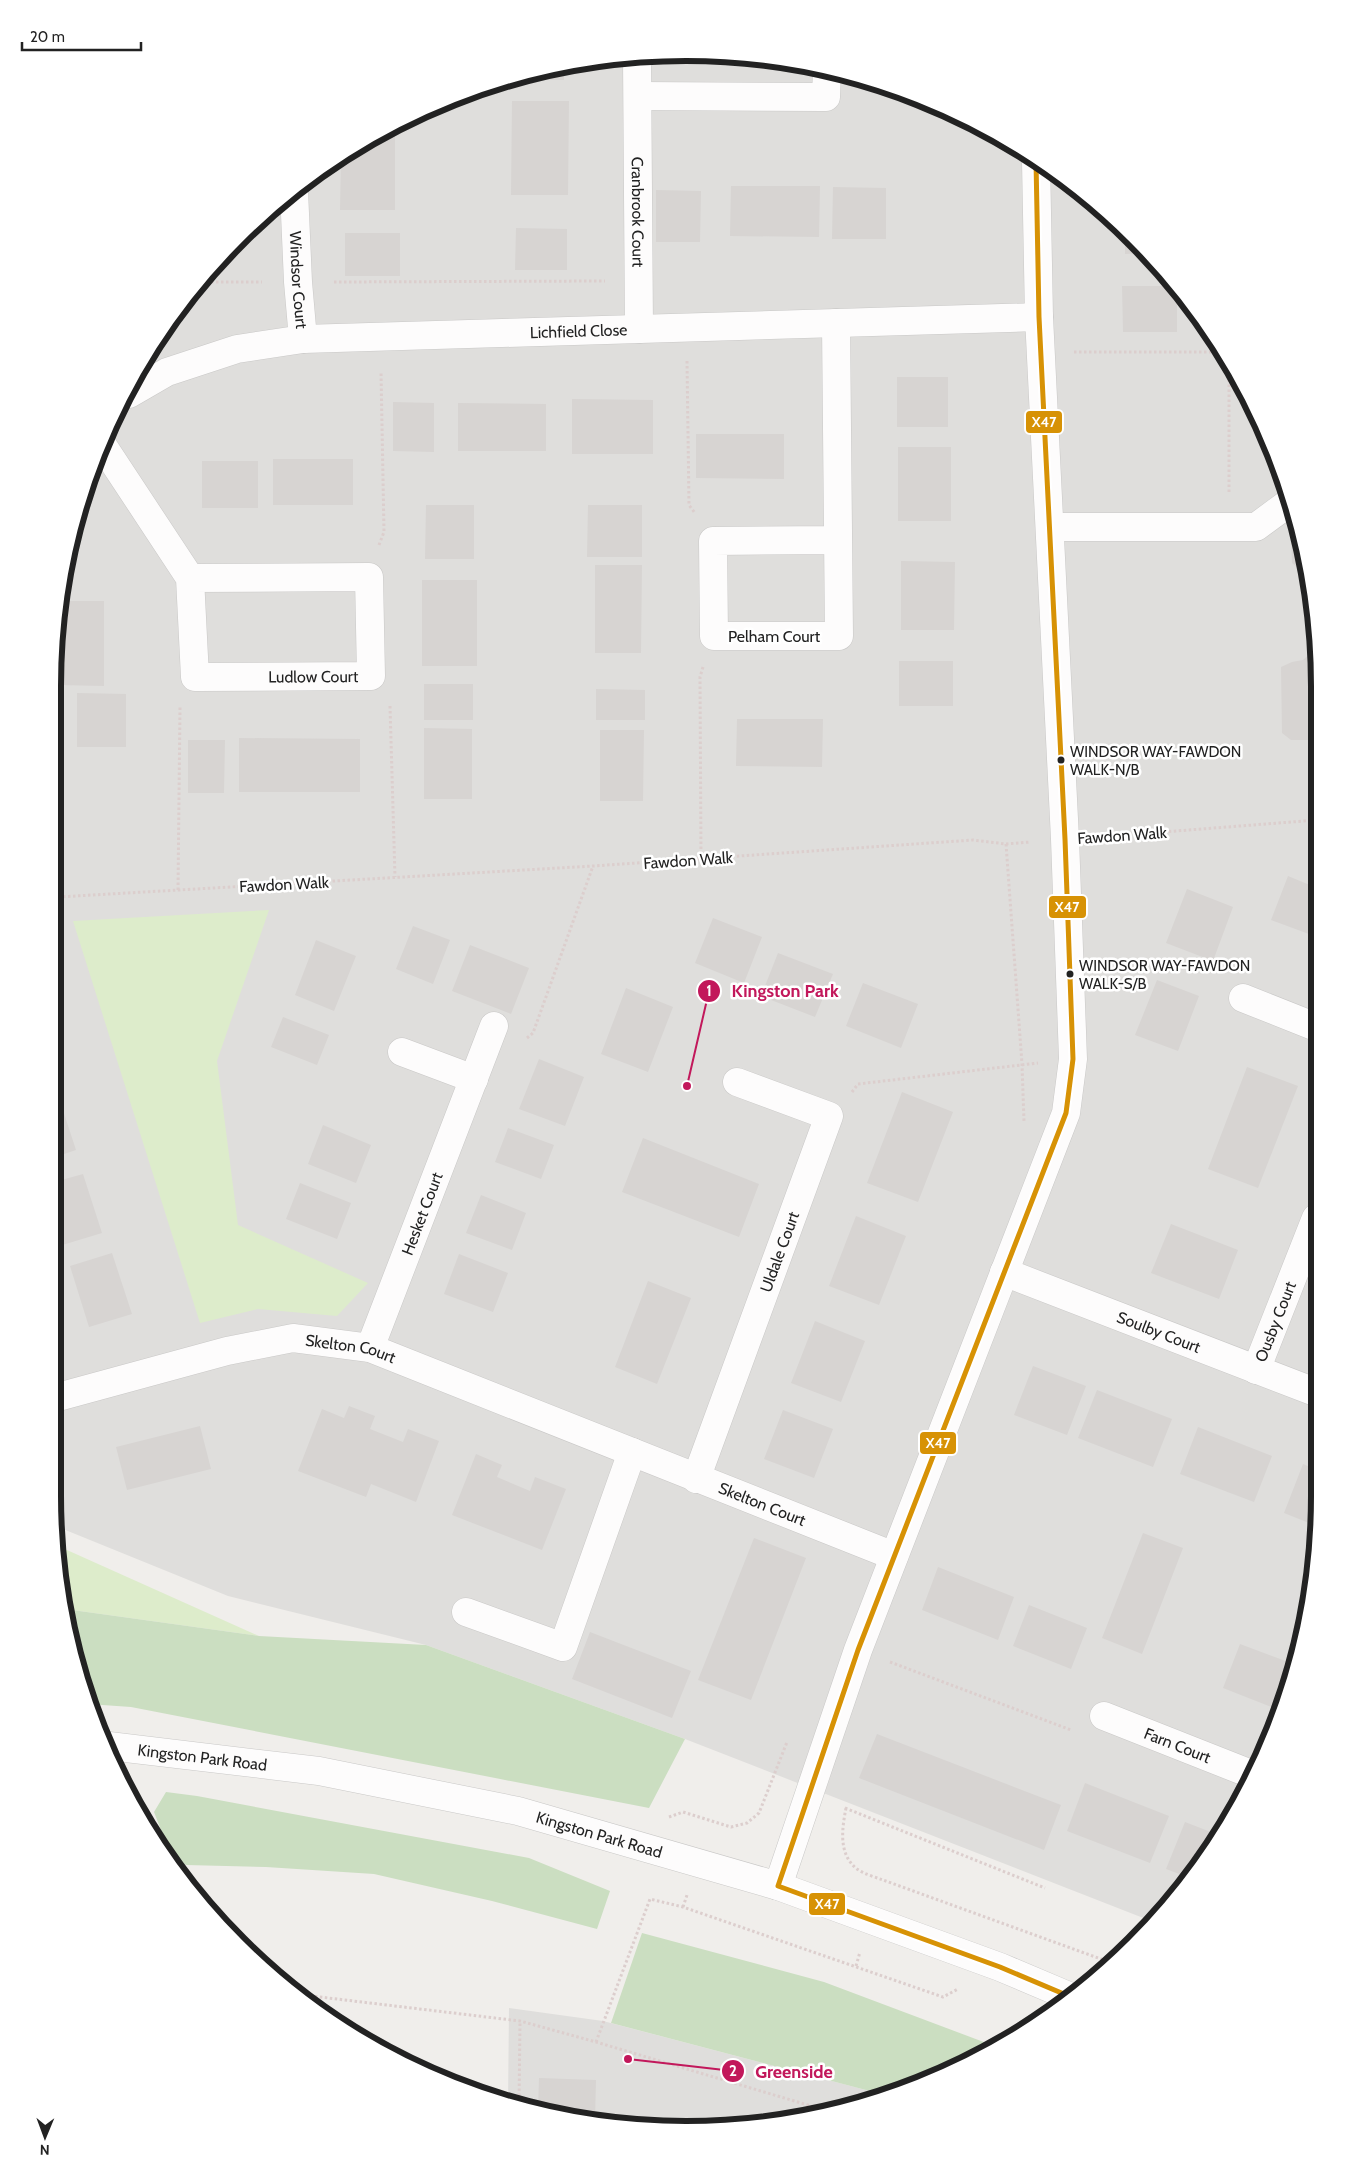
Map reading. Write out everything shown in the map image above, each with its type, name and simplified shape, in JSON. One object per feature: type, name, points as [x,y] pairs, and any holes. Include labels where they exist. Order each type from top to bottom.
[{"type":"street","name":"Cranbrook Court","points":[[637,64],[639,329]]},
{"type":"street","points":[[638,96],[826,97],[827,78]]},
{"type":"street","points":[[778,1886],[858,1650],[1066,1113],[1073,1059],[1066,839],[1039,316],[1036,169]]},
{"type":"street","name":"Windsor Court","points":[[294,199],[303,339]]},
{"type":"street","name":"Lichfield Close","points":[[137,389],[167,372],[238,349],[303,339],[1039,316]]},
{"type":"street","name":"Pelham Court","points":[[713,541],[714,636],[839,636],[836,323]]},
{"type":"street","points":[[107,452],[190,578],[196,677]]},
{"type":"street","points":[[1050,527],[1256,527],[1284,506]]},
{"type":"street","points":[[713,541],[838,540]]},
{"type":"street","points":[[190,578],[369,577]]},
{"type":"street","name":"Ludlow Court","points":[[196,677],[371,676],[369,577]]},
{"type":"street","points":[[1243,998],[1311,1024]]},
{"type":"street","name":"Hesket Court","points":[[370,1348],[494,1026]]},
{"type":"street","points":[[402,1052],[474,1079]]},
{"type":"street","points":[[738,1082],[829,1116]]},
{"type":"street","name":"Uldale Court","points":[[696,1479],[829,1116]]},
{"type":"street","name":"Ousby Court","points":[[1256,1370],[1311,1231]]},
{"type":"street","name":"Soulby Court","points":[[1004,1272],[1311,1391]]},
{"type":"street","name":"Skelton Court","points":[[61,1392],[227,1351],[293,1338],[370,1348],[894,1556]]},
{"type":"street","points":[[466,1612],[563,1647],[632,1452]]},
{"type":"street","name":"Farn Court","points":[[1104,1716],[1246,1772]]},
{"type":"street","name":"Kingston Park Road","points":[[114,1747],[319,1771],[518,1811],[778,1886],[1000,1967],[1063,1994]]},
{"type":"path","points":[[210,282],[638,281]]},
{"type":"path","points":[[686,328],[689,505],[713,541]]},
{"type":"path","points":[[369,577],[384,532],[380,337]]},
{"type":"path","points":[[1041,352],[1213,352]]},
{"type":"path","points":[[1229,378],[1229,527]]},
{"type":"path","points":[[701,859],[700,677],[714,636]]},
{"type":"path","points":[[371,676],[389,701],[395,878]]},
{"type":"path","points":[[178,890],[180,708],[196,677]]},
{"type":"path","name":"Fawdon Walk","points":[[61,897],[593,866],[973,840],[1006,844],[1311,820]]},
{"type":"path","points":[[1006,844],[1022,1064],[1024,1131]]},
{"type":"path","points":[[526,1039],[533,1033],[593,866]]},
{"type":"path","points":[[829,1116],[858,1084],[1073,1059]]},
{"type":"path","points":[[858,1650],[1071,1730],[1104,1716]]},
{"type":"path","points":[[684,1812],[731,1827],[747,1823],[759,1814],[790,1734]]},
{"type":"path","points":[[1045,1888],[846,1808],[841,1831],[844,1852],[857,1868],[883,1880],[1104,1960]]},
{"type":"path","points":[[596,2042],[650,1899],[683,1906],[942,1997]]},
{"type":"path","points":[[312,1996],[520,2021],[815,2107]]},
{"type":"path","points":[[519,2098],[520,2021]]},
{"type":"shaded area","points":[[686,61],[727,63],[808,73],[848,83],[887,94],[962,126],[998,145],[1033,167],[1098,216],[1156,274],[1182,306],[1227,374],[1263,447],[1278,485],[1299,564],[1305,604],[1311,686],[1311,1496],[1305,1578],[1299,1618],[1278,1697],[1246,1772],[1227,1808],[1205,1843],[1182,1876],[1146,1919],[685,1739],[426,1645],[228,1596],[63,1529],[61,1496],[61,686],[63,645],[73,564],[83,524],[94,485],[126,410],[145,374],[190,306],[244,244],[274,216],[306,190],[374,145],[447,109],[485,94],[564,73],[604,67]]},
{"type":"shaded area","points":[[509,2008],[603,2021],[873,2092],[808,2109],[768,2115],[686,2121],[604,2115],[564,2109],[508,2095]]},
{"type":"green space","points":[[269,910],[217,1061],[238,1225],[368,1283],[337,1316],[258,1309],[200,1323],[73,921]]},
{"type":"green space","points":[[64,1549],[259,1636],[72,1610]]},
{"type":"green space","points":[[72,1610],[259,1636],[426,1645],[685,1739],[649,1808],[131,1707],[97,1705],[83,1658]]},
{"type":"green space","points":[[166,1792],[197,1796],[529,1858],[610,1891],[597,1929],[492,1901],[374,1874],[266,1867],[186,1865],[178,1859],[165,1839],[154,1812]]},
{"type":"green space","points":[[642,1933],[824,1982],[987,2043],[925,2073],[873,2092],[611,2023]]},
{"type":"building","points":[[564,73],[564,80],[536,80]]},
{"type":"building","points":[[512,101],[569,101],[568,195],[511,195]]},
{"type":"building","points":[[395,134],[395,210],[340,210],[341,166]]},
{"type":"building","points":[[731,186],[820,186],[819,237],[730,236]]},
{"type":"building","points":[[833,187],[886,188],[886,239],[832,239]]},
{"type":"building","points":[[656,190],[701,191],[700,242],[656,242]]},
{"type":"building","points":[[516,228],[567,229],[567,270],[515,270]]},
{"type":"building","points":[[345,233],[400,233],[400,276],[345,276]]},
{"type":"building","points":[[1125,241],[1137,253],[1125,254]]},
{"type":"building","points":[[1122,286],[1166,286],[1177,300],[1177,332],[1123,332]]},
{"type":"building","points":[[897,377],[948,377],[948,427],[897,427]]},
{"type":"building","points":[[572,399],[653,400],[653,454],[572,454]]},
{"type":"building","points":[[393,402],[434,403],[434,452],[393,451]]},
{"type":"building","points":[[458,403],[546,404],[546,451],[458,451]]},
{"type":"building","points":[[696,434],[784,434],[784,479],[696,478]]},
{"type":"building","points":[[898,447],[951,447],[951,521],[898,521]]},
{"type":"building","points":[[273,459],[353,459],[353,505],[273,505]]},
{"type":"building","points":[[202,461],[258,461],[258,508],[202,508]]},
{"type":"building","points":[[426,505],[474,505],[474,559],[425,559]]},
{"type":"building","points":[[588,505],[642,505],[642,557],[587,557]]},
{"type":"building","points":[[1291,534],[1300,569],[1292,563]]},
{"type":"building","points":[[901,561],[955,562],[954,630],[901,630]]},
{"type":"building","points":[[595,565],[642,565],[641,653],[595,653]]},
{"type":"building","points":[[422,580],[477,580],[477,666],[422,666]]},
{"type":"building","points":[[67,601],[104,601],[104,686],[61,685]]},
{"type":"building","points":[[1309,654],[1311,740],[1291,740],[1282,733],[1281,667],[1303,660]]},
{"type":"building","points":[[899,661],[953,661],[953,706],[899,706]]},
{"type":"building","points":[[424,684],[473,684],[473,720],[424,720]]},
{"type":"building","points":[[596,689],[645,690],[645,720],[596,720]]},
{"type":"building","points":[[77,693],[126,694],[126,747],[77,747]]},
{"type":"building","points":[[737,719],[823,719],[822,767],[736,766]]},
{"type":"building","points":[[424,728],[472,729],[472,799],[424,799]]},
{"type":"building","points":[[600,730],[644,730],[643,801],[600,801]]},
{"type":"building","points":[[239,738],[360,739],[360,792],[239,792]]},
{"type":"building","points":[[188,740],[225,740],[224,793],[188,793]]},
{"type":"building","points":[[1288,876],[1311,886],[1311,935],[1271,920]]},
{"type":"building","points":[[1187,889],[1233,907],[1213,961],[1166,943]]},
{"type":"building","points":[[713,918],[762,937],[744,983],[695,963]]},
{"type":"building","points":[[413,926],[450,940],[433,984],[396,969]]},
{"type":"building","points":[[316,940],[356,956],[334,1011],[295,995]]},
{"type":"building","points":[[470,945],[529,968],[511,1014],[452,991]]},
{"type":"building","points":[[778,953],[833,974],[815,1017],[761,996]]},
{"type":"building","points":[[1157,980],[1199,996],[1178,1051],[1135,1035]]},
{"type":"building","points":[[863,983],[918,1004],[901,1048],[846,1026]]},
{"type":"building","points":[[626,988],[673,1007],[648,1072],[601,1054]]},
{"type":"building","points":[[283,1017],[329,1035],[317,1065],[271,1047]]},
{"type":"building","points":[[539,1059],[584,1077],[565,1126],[519,1109]]},
{"type":"building","points":[[1247,1067],[1298,1086],[1258,1188],[1208,1169]]},
{"type":"building","points":[[902,1092],[953,1112],[918,1202],[867,1183]]},
{"type":"building","points":[[61,1104],[76,1150],[61,1155]]},
{"type":"building","points":[[323,1125],[371,1145],[356,1183],[308,1164]]},
{"type":"building","points":[[508,1128],[554,1145],[541,1179],[495,1162]]},
{"type":"building","points":[[643,1138],[759,1184],[739,1237],[622,1192]]},
{"type":"building","points":[[83,1174],[102,1233],[61,1245],[61,1180]]},
{"type":"building","points":[[300,1183],[351,1203],[337,1239],[286,1219]]},
{"type":"building","points":[[481,1195],[526,1213],[512,1250],[466,1233]]},
{"type":"building","points":[[856,1216],[906,1236],[879,1305],[829,1286]]},
{"type":"building","points":[[1171,1224],[1238,1250],[1219,1299],[1151,1273]]},
{"type":"building","points":[[112,1253],[132,1314],[89,1327],[70,1266]]},
{"type":"building","points":[[459,1254],[508,1273],[493,1312],[444,1294]]},
{"type":"building","points":[[648,1281],[691,1298],[657,1384],[615,1367]]},
{"type":"building","points":[[815,1321],[865,1341],[841,1402],[791,1383]]},
{"type":"building","points":[[1033,1366],[1086,1386],[1067,1435],[1014,1415]]},
{"type":"building","points":[[1097,1390],[1172,1419],[1153,1467],[1078,1438]]},
{"type":"building","points":[[349,1406],[375,1416],[370,1429],[403,1442],[408,1429],[439,1441],[416,1502],[371,1484],[366,1497],[298,1471],[322,1409],[344,1418]]},
{"type":"building","points":[[783,1410],[833,1429],[814,1478],[764,1459]]},
{"type":"building","points":[[200,1426],[211,1469],[127,1490],[116,1447]]},
{"type":"building","points":[[1198,1427],[1272,1456],[1254,1502],[1180,1474]]},
{"type":"building","points":[[476,1454],[502,1465],[497,1477],[530,1491],[535,1477],[566,1489],[542,1550],[452,1515]]},
{"type":"building","points":[[1303,1464],[1311,1467],[1310,1523],[1284,1513]]},
{"type":"building","points":[[1143,1533],[1183,1548],[1142,1654],[1102,1638]]},
{"type":"building","points":[[754,1538],[806,1558],[751,1700],[698,1680]]},
{"type":"building","points":[[938,1567],[1014,1597],[998,1640],[922,1610]]},
{"type":"building","points":[[1029,1605],[1087,1628],[1071,1669],[1013,1646]]},
{"type":"building","points":[[590,1632],[691,1671],[672,1718],[572,1679]]},
{"type":"building","points":[[1240,1644],[1288,1662],[1274,1708],[1223,1688]]},
{"type":"building","points":[[877,1734],[1061,1805],[1044,1850],[859,1778]]},
{"type":"building","points":[[1085,1783],[1169,1816],[1150,1863],[1067,1831]]},
{"type":"building","points":[[1185,1822],[1212,1832],[1183,1875],[1166,1869]]},
{"type":"building","points":[[539,2078],[596,2080],[595,2114],[538,2103]]},
{"type":"transit line","name":"X47","points":[[1036,169],[1039,317],[1065,839],[1073,1059],[1066,1113],[858,1650],[778,1886],[1000,1967],[1063,1994]]},
{"type":"place","name":"WINDSOR WAY-FAWDON WALK-N/B","points":[[1061,760]]},
{"type":"place","name":"WINDSOR WAY-FAWDON WALK-S/B","points":[[1070,974]]},
{"type":"place","name":"Kingston Park","points":[[687,1086]]},
{"type":"place","name":"Greenside","points":[[628,2059]]}]
